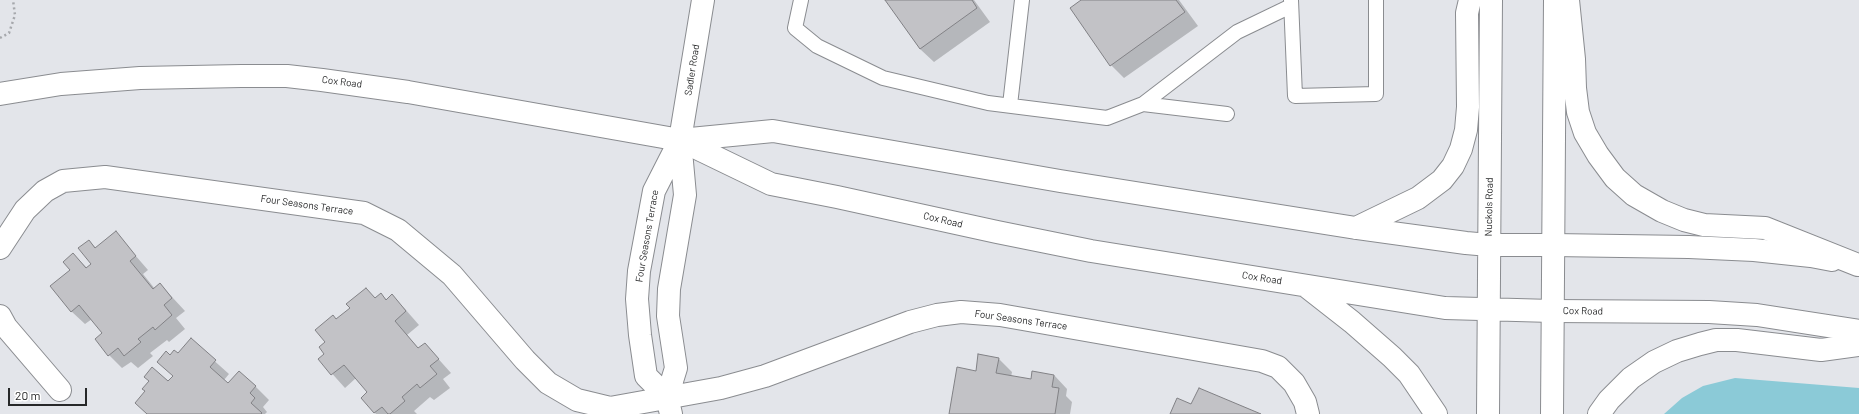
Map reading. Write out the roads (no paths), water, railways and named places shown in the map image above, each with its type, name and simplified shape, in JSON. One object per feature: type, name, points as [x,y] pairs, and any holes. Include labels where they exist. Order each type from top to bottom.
[{"type":"main road","name":"Sadler Road","points":[[680,140],[703,0]]},
{"type":"main road","points":[[1356,228],[1418,198],[1442,180],[1453,166],[1466,130],[1468,107],[1467,13],[1470,0]]},
{"type":"main road","name":"Nuckols Road","points":[[1488,414],[1491,0]]},
{"type":"main road","points":[[1552,414],[1555,0]]},
{"type":"main road","points":[[1568,0],[1574,59],[1574,88],[1578,112],[1585,133],[1598,156],[1615,178],[1634,195],[1662,211],[1684,220],[1704,225],[1765,228],[1858,266]]},
{"type":"main road","name":"Cox Road","points":[[0,94],[61,84],[140,78],[287,76],[408,92],[680,140],[773,131],[1060,181],[1356,228],[1489,245],[1689,247],[1754,250],[1811,256],[1858,266]]},
{"type":"main road","name":"Cox Road","points":[[680,140],[771,184],[1091,251],[1304,284],[1445,308],[1552,311],[1709,312],[1757,315],[1805,321],[1859,331]]},
{"type":"main road","name":"Four Seasons Terrace","points":[[669,406],[646,376],[637,299],[639,271],[654,191],[680,140]]},
{"type":"main road","points":[[669,406],[676,368],[668,316],[669,289],[685,195],[680,140]]},
{"type":"main road","name":"Four Seasons Terrace","points":[[0,248],[25,210],[45,191],[63,182],[105,177],[364,213],[398,230],[452,275],[525,360],[548,383],[577,400],[610,408],[669,406],[721,388],[765,376],[910,322],[937,315],[961,312],[1000,315],[1262,361],[1278,367],[1294,383],[1305,402],[1308,414]]},
{"type":"main road","points":[[1304,284],[1352,322],[1392,357],[1409,374],[1436,414]]},
{"type":"main road","points":[[0,316],[6,327],[60,390]]},
{"type":"main road","points":[[1599,414],[1609,400],[1631,378],[1660,359],[1677,351],[1700,344],[1716,340],[1737,340],[1821,350],[1859,345]]},
{"type":"lane","points":[[801,0],[795,28],[817,46],[883,78],[988,103],[1107,118],[1143,104],[1237,32],[1291,3],[1295,96],[1376,94],[1376,0]]},
{"type":"lane","points":[[1010,105],[1022,0]]},
{"type":"lane","points":[[1143,104],[1227,114]]},
{"type":"water","points":[[1735,378],[1859,388],[1859,414],[1664,414],[1682,398],[1703,386]]}]
